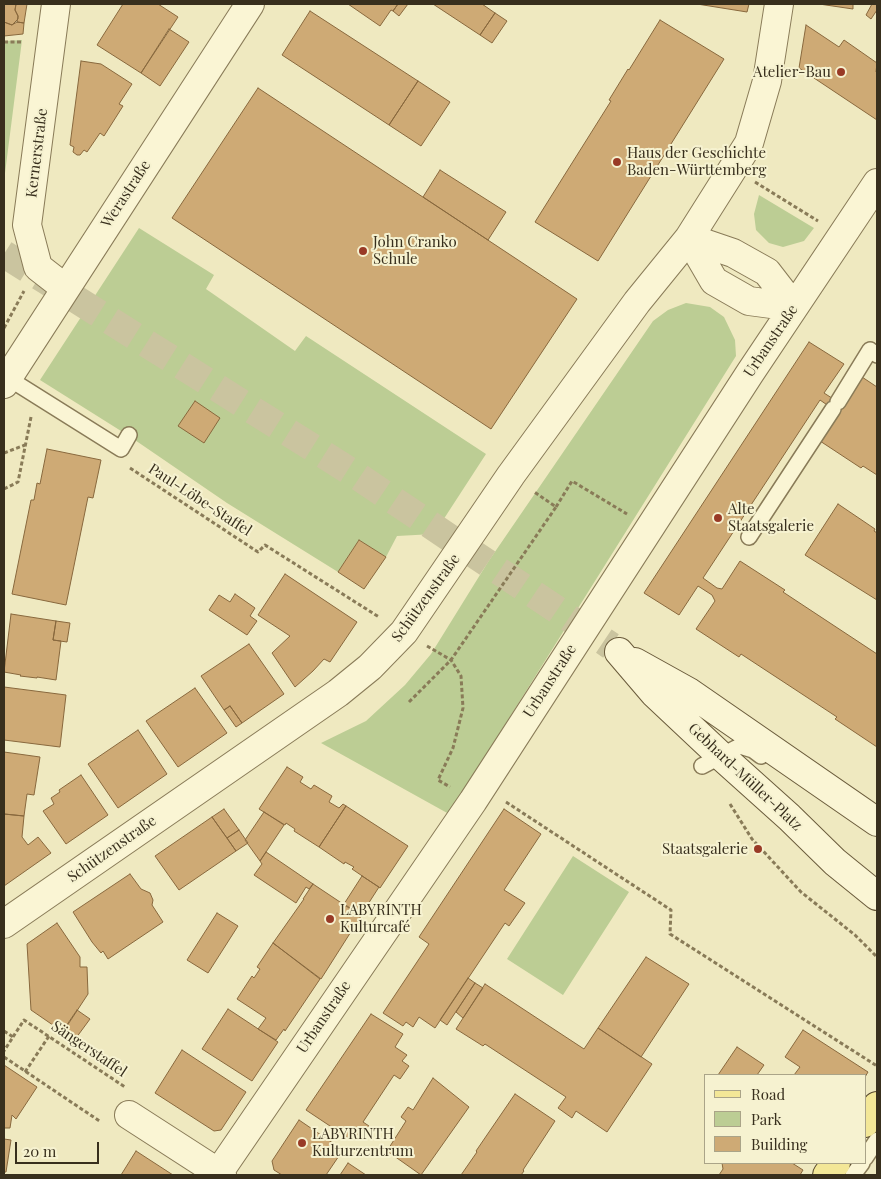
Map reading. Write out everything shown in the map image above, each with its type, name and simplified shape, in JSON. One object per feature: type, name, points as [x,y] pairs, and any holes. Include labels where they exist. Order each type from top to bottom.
[{"type":"main road","points":[[866,1122],[877,1106]]},
{"type":"main road","points":[[827,1175],[835,1164]]},
{"type":"street","name":"Kernerstraße","points":[[38,267],[28,225],[56,4]]},
{"type":"street","name":"Werastraße","points":[[6,381],[64,288],[250,4]]},
{"type":"street","name":"Schützenstraße","points":[[4,924],[338,693],[370,667],[404,632],[510,475],[637,302],[689,238],[749,143],[767,81],[779,4]]},
{"type":"street","name":"Urbanstraße","points":[[219,1174],[473,801],[750,372],[877,182]]},
{"type":"street","points":[[689,238],[733,253],[767,272],[794,307]]},
{"type":"street","points":[[38,267],[64,288]]},
{"type":"street","name":"Gebhard-Müller-Platz","points":[[877,822],[689,692],[615,649],[654,693],[709,762],[789,817],[835,862],[877,896]]},
{"type":"street","points":[[129,1115],[219,1174]]},
{"type":"lane","points":[[749,537],[836,406],[870,350],[877,354]]},
{"type":"lane","points":[[6,381],[121,449],[129,435]]},
{"type":"lane","points":[[709,762],[740,746],[817,782]]},
{"type":"lane","points":[[866,1156],[877,1140]]},
{"type":"lane","points":[[853,1175],[861,1164]]},
{"type":"path","points":[[733,168],[842,236]]},
{"type":"path","points":[[4,328],[38,267]]},
{"type":"path","points":[[4,453],[25,444]]},
{"type":"path","name":"Paul-Löbe-Staffel","points":[[125,465],[258,552],[265,544],[404,632]]},
{"type":"path","points":[[510,475],[556,507]]},
{"type":"path","points":[[409,702],[451,660],[572,481],[610,504]]},
{"type":"path","points":[[404,632],[451,660],[461,676],[463,708],[453,748],[438,780],[473,801]]},
{"type":"path","points":[[709,762],[752,839],[801,892],[855,935],[877,957]]},
{"type":"path","points":[[502,798],[671,910],[670,934],[877,1066]]},
{"type":"path","name":"Sängerstaffel","points":[[13,1037],[24,1020],[126,1087]]},
{"type":"path","points":[[4,1032],[13,1037],[4,1051]]},
{"type":"path","points":[[26,1072],[49,1036]]},
{"type":"path","points":[[4,1057],[102,1122]]},
{"type":"green space","points":[[22,40],[4,181],[4,41]]},
{"type":"green space","points":[[759,195],[814,228],[804,241],[783,247],[769,243],[756,230],[754,214]]},
{"type":"green space","points":[[139,228],[214,275],[206,289],[295,351],[306,336],[486,454],[434,534],[397,536],[386,557],[359,540],[338,572],[227,503],[129,436],[40,380]]},
{"type":"green space","points":[[686,303],[710,307],[724,317],[735,340],[736,356],[449,814],[321,743],[366,721],[405,685],[431,654],[488,562],[653,321],[668,310]]},
{"type":"green space","points":[[573,856],[629,892],[563,995],[507,959]]},
{"type":"building","points":[[4,4],[16,4],[15,10],[18,19],[12,25],[4,22]]},
{"type":"building","points":[[16,4],[27,4],[24,23],[17,22]]},
{"type":"building","points":[[123,4],[158,4],[178,17],[141,73],[97,45]]},
{"type":"building","points":[[348,4],[398,4],[393,11],[391,10],[380,26]]},
{"type":"building","points":[[398,4],[408,4],[399,16],[393,11]]},
{"type":"building","points":[[433,4],[482,4],[495,13],[480,35]]},
{"type":"building","points":[[697,4],[749,4],[747,12]]},
{"type":"building","points":[[819,4],[853,4],[853,9]]},
{"type":"building","points":[[872,4],[877,4],[877,10],[871,19],[866,15]]},
{"type":"building","points":[[310,11],[418,81],[389,125],[282,55]]},
{"type":"building","points":[[495,13],[507,21],[492,43],[480,35]]},
{"type":"building","name":"Haus der Geschichte Baden-Württemberg","points":[[660,20],[724,59],[598,261],[535,222]]},
{"type":"building","points":[[4,22],[12,25],[17,22],[24,23],[23,34],[4,36]]},
{"type":"building","name":"Atelier-Bau","points":[[806,25],[839,47],[844,40],[877,63],[877,120],[799,68]]},
{"type":"building","points":[[169,29],[189,42],[160,86],[141,73]]},
{"type":"building","points":[[81,61],[101,64],[132,84],[119,104],[123,106],[104,136],[100,133],[87,152],[84,150],[80,155],[77,155],[73,152],[74,147],[70,145]]},
{"type":"building","points":[[418,81],[450,102],[421,146],[389,125]]},
{"type":"building","name":"John Cranko Schule","points":[[258,88],[577,299],[491,429],[172,218]]},
{"type":"building","points":[[440,170],[506,212],[488,240],[423,197]]},
{"type":"building","name":"Alte Staatsgalerie","points":[[809,342],[844,364],[824,393],[838,402],[862,377],[877,387],[877,475],[863,466],[861,468],[820,441],[833,409],[820,400],[703,578],[717,588],[722,589],[740,561],[877,654],[877,747],[835,719],[837,717],[741,654],[739,657],[696,629],[715,601],[712,595],[698,586],[679,615],[644,593]]},
{"type":"building","points":[[195,401],[220,418],[204,443],[178,426]]},
{"type":"building","points":[[47,449],[101,460],[93,498],[88,497],[66,605],[12,594],[31,500],[34,500],[37,483],[40,484]]},
{"type":"building","name":"Alte Staatsgalerie","points":[[838,504],[875,529],[874,531],[877,533],[877,600],[805,555]]},
{"type":"building","points":[[359,540],[386,557],[364,589],[338,572]]},
{"type":"building","points":[[285,574],[357,622],[330,662],[324,659],[295,687],[272,653],[290,636],[258,615]]},
{"type":"building","points":[[235,594],[255,608],[250,616],[257,621],[247,635],[209,610],[219,595],[230,602]]},
{"type":"building","points":[[11,614],[56,621],[53,640],[61,641],[56,680],[20,676],[4,672]]},
{"type":"building","points":[[56,621],[70,623],[67,642],[53,640]]},
{"type":"building","points":[[249,644],[284,694],[242,723],[230,706],[224,710],[201,676]]},
{"type":"building","points":[[4,687],[66,695],[60,747],[4,740]]},
{"type":"building","points":[[195,688],[227,733],[178,767],[146,721]]},
{"type":"building","points":[[230,706],[242,723],[236,727],[224,710]]},
{"type":"building","points":[[138,730],[167,774],[118,808],[88,764]]},
{"type":"building","points":[[4,752],[40,757],[34,795],[27,794],[24,816],[4,814]]},
{"type":"building","points":[[287,767],[303,777],[300,782],[311,789],[314,785],[332,796],[329,802],[339,808],[343,804],[346,806],[319,847],[294,831],[295,829],[286,823],[285,825],[259,809]]},
{"type":"building","points":[[81,775],[108,815],[66,844],[43,811],[54,804],[51,798],[60,792],[59,790]]},
{"type":"building","points":[[346,806],[408,846],[380,888],[352,869],[354,867],[345,862],[344,864],[319,847]]},
{"type":"building","points":[[224,809],[239,830],[227,838],[212,817]]},
{"type":"building","points":[[504,809],[541,834],[504,890],[525,903],[509,926],[505,923],[435,1028],[419,1017],[413,1027],[406,1022],[403,1026],[383,1013],[429,944],[419,937]]},
{"type":"building","points":[[264,812],[284,825],[260,861],[245,840]]},
{"type":"building","points":[[4,814],[24,816],[22,837],[28,845],[38,837],[51,853],[4,886]]},
{"type":"building","points":[[212,817],[236,851],[179,890],[155,856]]},
{"type":"building","points":[[239,830],[248,843],[236,851],[227,838]]},
{"type":"building","points":[[266,852],[313,884],[309,889],[306,887],[296,903],[254,875],[262,864],[260,861]]},
{"type":"building","points":[[130,874],[141,889],[150,893],[153,900],[152,905],[163,922],[108,959],[103,951],[101,953],[92,942],[73,912]]},
{"type":"building","points":[[362,876],[379,887],[361,915],[344,904]]},
{"type":"building","points":[[313,884],[361,916],[321,979],[273,943]]},
{"type":"building","points":[[217,913],[238,926],[208,973],[187,960]]},
{"type":"building","points":[[57,923],[80,957],[80,967],[87,967],[88,994],[63,1032],[31,1010],[27,944]]},
{"type":"building","points":[[273,943],[320,979],[285,1031],[284,1029],[276,1040],[258,1029],[266,1018],[237,999],[252,976],[254,978],[260,969],[257,967]]},
{"type":"building","points":[[646,957],[689,984],[641,1057],[598,1028]]},
{"type":"building","points":[[468,978],[475,983],[447,1025],[440,1020]]},
{"type":"building","points":[[475,983],[483,988],[463,1018],[456,1012]]},
{"type":"building","points":[[485,984],[584,1049],[598,1028],[652,1064],[607,1132],[576,1111],[572,1118],[558,1108],[566,1097],[485,1044],[483,1046],[456,1029]]},
{"type":"building","points":[[228,1009],[278,1042],[252,1081],[202,1049]]},
{"type":"building","points":[[77,1010],[90,1019],[76,1038],[64,1029]]},
{"type":"building","points":[[371,1014],[403,1034],[395,1047],[407,1055],[402,1061],[409,1066],[400,1079],[394,1075],[363,1122],[369,1126],[361,1137],[355,1133],[351,1140],[306,1110]]},
{"type":"building","points":[[803,1030],[868,1072],[866,1075],[795,1074],[800,1067],[785,1057]]},
{"type":"building","points":[[737,1047],[764,1065],[758,1074],[719,1074]]},
{"type":"building","points":[[182,1050],[246,1092],[221,1130],[214,1131],[155,1093]]},
{"type":"building","points":[[4,1065],[37,1087],[16,1119],[12,1115],[10,1128],[4,1128]]},
{"type":"building","points":[[433,1078],[469,1107],[421,1175],[387,1151],[406,1121],[401,1117],[408,1107],[413,1110]]},
{"type":"building","points":[[515,1094],[555,1121],[524,1171],[521,1175],[461,1175],[476,1151]]},
{"type":"building","points":[[299,1120],[343,1150],[326,1175],[282,1175],[274,1170],[272,1161]]},
{"type":"building","points":[[4,1139],[11,1140],[6,1172],[4,1172]]},
{"type":"building","points":[[136,1151],[173,1175],[121,1175]]},
{"type":"building","points":[[348,1163],[366,1175],[340,1175]]},
{"type":"building","points":[[722,1164],[794,1164],[803,1170],[800,1175],[719,1175],[723,1169]]},
{"type":"tunnel","points":[[4,254],[353,473],[611,646]]},
{"type":"place","name":"Atelier-Bau","points":[[841,72]]},
{"type":"place","name":"Haus der Geschichte Baden-Württemberg","points":[[617,162]]},
{"type":"place","name":"John Cranko Schule","points":[[363,251]]},
{"type":"place","name":"Alte Staatsgalerie","points":[[718,518]]},
{"type":"place","name":"Staatsgalerie","points":[[758,849]]},
{"type":"place","name":"LABYRINTH Kulturcafé","points":[[330,919]]},
{"type":"place","name":"LABYRINTH Kulturzentrum","points":[[302,1143]]}]
